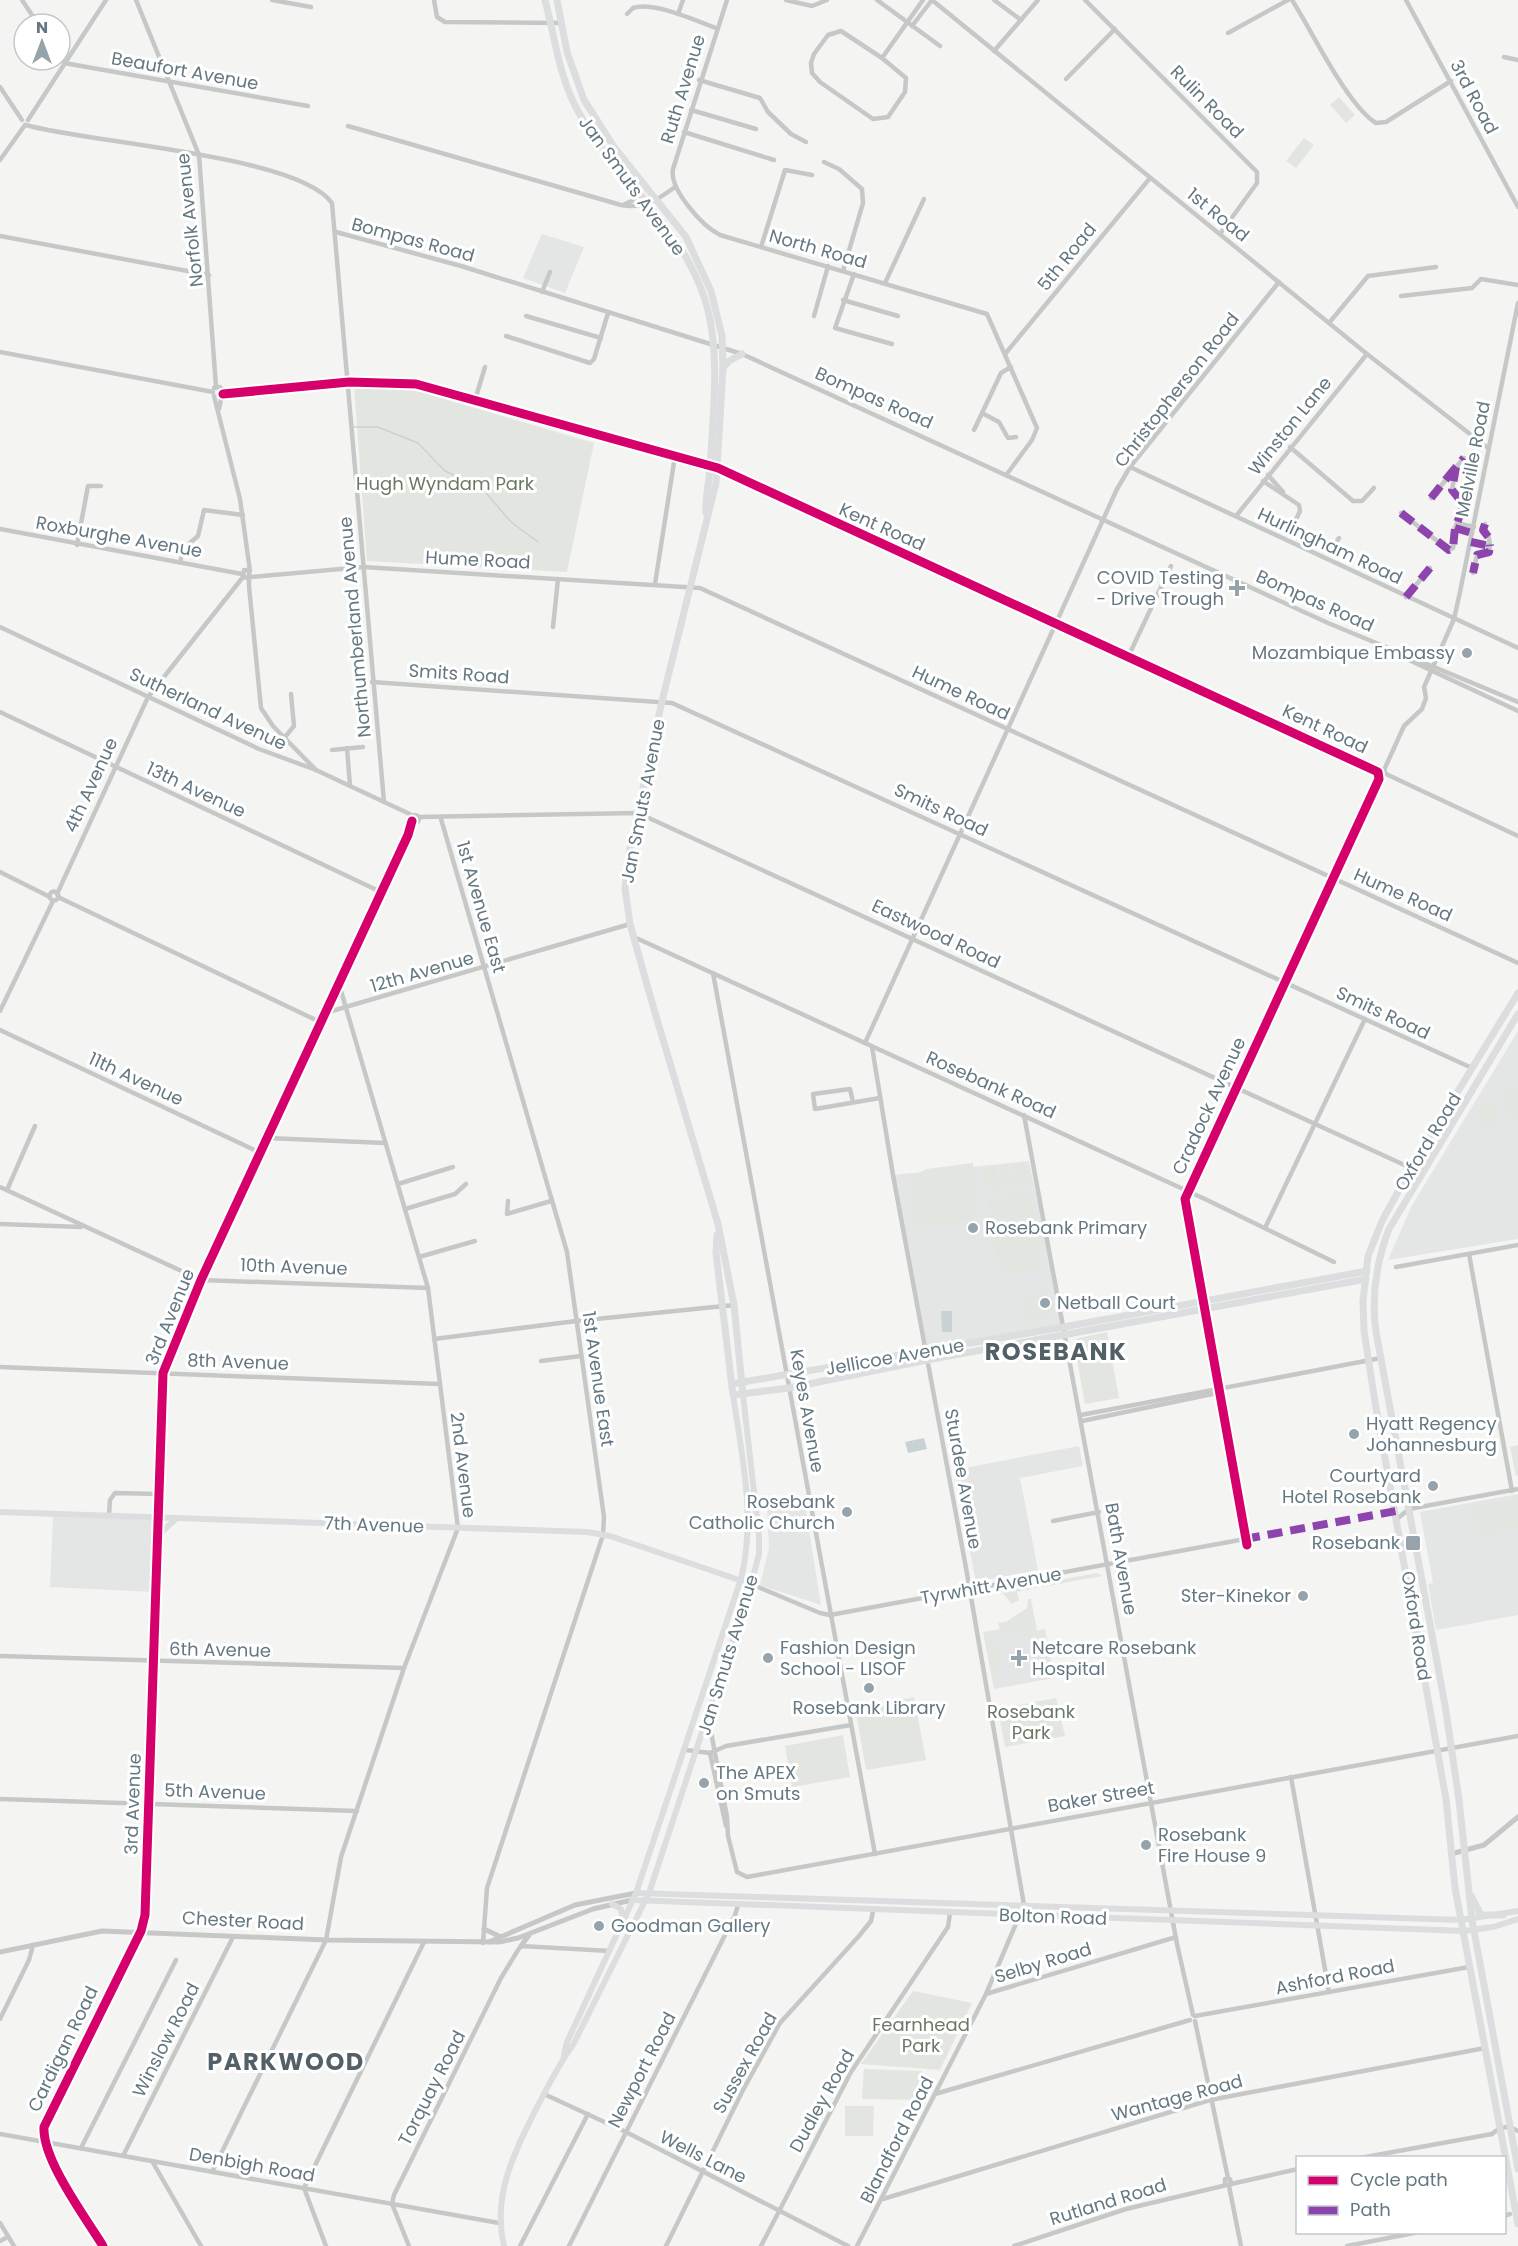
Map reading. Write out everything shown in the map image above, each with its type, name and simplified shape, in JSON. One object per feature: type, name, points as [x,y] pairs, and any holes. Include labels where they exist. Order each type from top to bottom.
[{"type":"main road","name":"Jan Smuts Avenue","points":[[504,2246],[499,2223],[505,2179],[515,2151],[573,2044],[649,1893],[697,1753],[759,1554],[734,1305],[718,1224],[630,924],[626,902],[626,871],[662,701],[706,515],[714,467],[723,368],[722,346],[711,291],[697,256],[676,222],[637,188],[596,139],[571,99],[560,65],[545,0]]},
{"type":"main road","name":"Jan Smuts Avenue","points":[[556,0],[574,76],[588,109],[654,202],[691,266],[704,299],[713,343],[714,467]]},
{"type":"main road","points":[[723,368],[729,361],[742,354]]},
{"type":"main road","name":"Oxford Road","points":[[1504,2156],[1461,1920],[1451,1854],[1446,1798],[1368,1361],[1364,1331],[1364,1275],[1382,1221],[1411,1168],[1518,993]]},
{"type":"main road","name":"Oxford Road","points":[[1518,1014],[1389,1229],[1376,1276],[1374,1314],[1451,1747],[1472,1920],[1511,2127],[1516,2133],[1518,2169]]},
{"type":"main road","points":[[1472,1068],[1482,1075]]},
{"type":"main road","points":[[1411,1168],[1422,1174]]},
{"type":"main road","name":"Jan Smuts Avenue","points":[[563,2059],[567,2042],[636,1893],[686,1750],[747,1555],[749,1511],[716,1253],[718,1224]]},
{"type":"main road","name":"Jellicoe Avenue","points":[[733,1395],[789,1388],[1204,1304],[1364,1275],[1376,1276]]},
{"type":"main road","name":"Jellicoe Avenue","points":[[732,1384],[925,1351],[1065,1331]]},
{"type":"main road","name":"7th Avenue","points":[[0,1512],[603,1534],[741,1579]]},
{"type":"main road","points":[[158,1534],[178,1518]]},
{"type":"main road","name":"Tyrwhitt Avenue","points":[[741,1579],[751,1584]]},
{"type":"main road","points":[[656,1870],[657,1886],[667,1893]]},
{"type":"main road","points":[[1467,1885],[1480,1915],[1503,1915]]},
{"type":"main road","name":"Bolton Road","points":[[636,1893],[1461,1920],[1518,1911]]},
{"type":"main road","name":"Bolton Road","points":[[632,1900],[873,1911],[1464,1931],[1474,1931],[1518,1919]]},
{"type":"main road","points":[[612,1904],[622,1912],[623,1924]]},
{"type":"main road","name":"Oxford Road","points":[[1506,2168],[1514,2215]]},
{"type":"street","points":[[72,51],[106,0]]},
{"type":"street","name":"Norfolk Avenue","points":[[136,0],[199,155],[219,409],[243,515],[246,574],[260,704],[263,713],[285,737]]},
{"type":"street","points":[[272,0],[294,2],[311,8]]},
{"type":"street","points":[[434,0],[437,17],[445,22],[561,23]]},
{"type":"street","points":[[678,14],[683,0]]},
{"type":"street","name":"Ruth Avenue","points":[[675,187],[672,174],[699,80],[727,0]]},
{"type":"street","points":[[786,0],[812,6],[827,0]]},
{"type":"street","points":[[877,0],[940,46]]},
{"type":"street","points":[[882,58],[904,30],[923,0]]},
{"type":"street","points":[[904,30],[912,26],[932,0]]},
{"type":"street","name":"1st Road","points":[[932,0],[1367,354],[1488,448]]},
{"type":"street","points":[[994,0],[1021,20]]},
{"type":"street","points":[[994,51],[1038,0]]},
{"type":"street","name":"Rulin Road","points":[[1085,0],[1257,172],[1257,183],[1220,234]]},
{"type":"street","points":[[1228,33],[1288,0]]},
{"type":"street","points":[[1292,0],[1345,90],[1366,116],[1376,123],[1386,122],[1451,81]]},
{"type":"street","name":"3rd Road","points":[[1406,0],[1518,207]]},
{"type":"street","points":[[627,15],[633,8],[640,6],[678,14],[716,28]]},
{"type":"street","points":[[1066,79],[1115,29]]},
{"type":"street","points":[[836,31],[845,32],[882,58],[902,74],[907,85],[891,114],[883,119],[873,119],[820,82],[811,68],[814,54],[828,35],[836,31]]},
{"type":"street","points":[[1504,57],[1518,60]]},
{"type":"street","name":"Beaufort Avenue","points":[[72,64],[308,106]]},
{"type":"street","points":[[0,160],[58,72]]},
{"type":"street","points":[[699,80],[760,98],[766,110],[791,134],[806,142]]},
{"type":"street","points":[[0,87],[25,121],[40,126],[199,155]]},
{"type":"street","points":[[690,110],[756,129]]},
{"type":"street","points":[[348,126],[621,205],[636,207],[654,202],[675,187]]},
{"type":"street","points":[[684,132],[774,159]]},
{"type":"street","name":"Northumberland Avenue","points":[[199,155],[276,172],[306,185],[330,200],[336,232],[372,682],[384,802]]},
{"type":"street","points":[[824,162],[839,169],[862,189],[863,203],[843,271]]},
{"type":"street","points":[[761,247],[785,170],[812,176]]},
{"type":"street","name":"5th Road","points":[[1005,354],[1150,178]]},
{"type":"street","name":"North Road","points":[[675,187],[712,231],[984,312],[1037,428],[1032,440],[1007,474]]},
{"type":"street","points":[[621,205],[634,200],[637,188]]},
{"type":"street","points":[[885,283],[924,198]]},
{"type":"street","name":"Bompas Road","points":[[336,232],[461,266],[608,313],[722,346],[1379,645],[1434,665],[1518,702]]},
{"type":"street","points":[[0,236],[209,275]]},
{"type":"street","points":[[814,316],[828,266]]},
{"type":"street","points":[[1329,323],[1368,276],[1436,267]]},
{"type":"street","points":[[542,292],[550,272]]},
{"type":"street","points":[[854,274],[835,328],[892,344]]},
{"type":"street","points":[[1401,296],[1473,288],[1481,279],[1518,285]]},
{"type":"street","name":"Christopherson Road","points":[[865,1043],[911,938],[1010,730],[1103,519],[1130,467],[1280,282]]},
{"type":"street","points":[[843,300],[898,316]]},
{"type":"street","name":"Melville Road","points":[[1454,619],[1518,303]]},
{"type":"street","points":[[506,336],[588,364],[593,361],[608,313]]},
{"type":"street","points":[[526,316],[601,338]]},
{"type":"street","points":[[0,352],[218,391]]},
{"type":"street","name":"Winston Lane","points":[[1236,516],[1367,354]]},
{"type":"street","points":[[475,400],[485,367]]},
{"type":"street","points":[[974,430],[1001,373],[1011,367]]},
{"type":"street","name":"Kent Road","points":[[218,391],[235,392],[349,382],[416,384],[714,467],[1518,836]]},
{"type":"street","points":[[982,413],[999,422],[1008,438],[1016,437]]},
{"type":"street","points":[[1290,447],[1353,501],[1362,501],[1374,488]]},
{"type":"street","points":[[655,584],[675,456]]},
{"type":"street","points":[[1431,498],[1464,458]]},
{"type":"street","name":"Hurlingham Road","points":[[1130,467],[1518,648]]},
{"type":"street","points":[[1401,513],[1449,550],[1454,548],[1456,526],[1464,505],[1453,494],[1456,468]]},
{"type":"street","points":[[1268,475],[1300,507],[1292,528],[1294,534],[1331,551],[1339,538]]},
{"type":"street","points":[[1263,481],[1279,492],[1283,492]]},
{"type":"street","points":[[77,544],[87,488],[90,484],[101,486]]},
{"type":"street","points":[[180,562],[184,548],[198,536],[204,510],[243,515]]},
{"type":"street","points":[[1473,573],[1477,555],[1489,552],[1490,538],[1483,530],[1485,524]]},
{"type":"street","points":[[1456,526],[1473,530]]},
{"type":"street","name":"Roxburghe Avenue","points":[[0,529],[246,574],[263,575],[363,567]]},
{"type":"street","points":[[1471,542],[1490,546]]},
{"type":"street","points":[[1128,657],[1171,566]]},
{"type":"street","name":"Hume Road","points":[[363,567],[690,585],[1518,963]]},
{"type":"street","points":[[1406,597],[1430,568]]},
{"type":"street","name":"4th Avenue","points":[[0,1011],[148,697],[246,574]]},
{"type":"street","points":[[553,627],[558,579]]},
{"type":"street","name":"Cradock Avenue","points":[[1247,1545],[1185,1208],[1187,1191],[1335,879],[1404,726],[1422,709],[1426,698],[1424,687],[1454,619]]},
{"type":"street","name":"Sutherland Avenue","points":[[0,627],[259,749],[316,770],[384,802],[415,820]]},
{"type":"street","name":"Bompas Road","points":[[1379,645],[1386,651],[1518,711]]},
{"type":"street","name":"Smits Road","points":[[372,682],[662,701],[680,706],[1472,1068]]},
{"type":"street","points":[[291,694],[294,726],[285,737],[316,770]]},
{"type":"street","name":"13th Avenue","points":[[0,712],[381,892]]},
{"type":"street","points":[[332,750],[363,747]]},
{"type":"street","points":[[347,748],[350,786]]},
{"type":"street","name":"Eastwood Road","points":[[415,820],[638,813],[1316,1122],[1411,1168]]},
{"type":"street","name":"1st Avenue East","points":[[441,819],[567,1252],[604,1517],[603,1534],[495,1860],[484,1902],[485,1943]]},
{"type":"street","name":"3rd Avenue","points":[[141,1931],[145,1915],[150,1804],[163,1373],[201,1280],[415,820]]},
{"type":"street","points":[[0,872],[320,1022]]},
{"type":"street","name":"12th Avenue","points":[[324,1014],[630,924]]},
{"type":"street","name":"Rosebank Road","points":[[634,937],[1024,1115],[1334,1262]]},
{"type":"street","name":"Keyes Avenue","points":[[713,973],[875,1854]]},
{"type":"street","name":"2nd Avenue","points":[[212,2172],[326,1940],[342,1857],[404,1668],[458,1528],[428,1288],[339,984]]},
{"type":"street","points":[[1265,1228],[1365,1019]]},
{"type":"street","name":"11th Avenue","points":[[0,1030],[261,1153]]},
{"type":"street","name":"Sturdee Avenue","points":[[872,1047],[1011,1827],[1024,1905],[1021,1916]]},
{"type":"street","points":[[853,1102],[850,1089],[813,1094],[812,1097],[815,1109],[880,1098]]},
{"type":"street","name":"Bath Avenue","points":[[1024,1115],[1192,2018]]},
{"type":"street","points":[[7,1190],[35,1126]]},
{"type":"street","points":[[267,1138],[386,1143]]},
{"type":"street","points":[[398,1184],[453,1167]]},
{"type":"street","points":[[405,1209],[455,1194],[466,1184]]},
{"type":"street","name":"10th Avenue","points":[[0,1186],[201,1280],[428,1288]]},
{"type":"street","points":[[508,1201],[507,1214],[551,1201]]},
{"type":"street","points":[[0,1224],[85,1227]]},
{"type":"street","points":[[419,1257],[475,1240]]},
{"type":"street","points":[[1396,1267],[1518,1245]]},
{"type":"street","points":[[1469,1254],[1512,1491]]},
{"type":"street","points":[[434,1339],[576,1320],[734,1305]]},
{"type":"street","points":[[541,1361],[581,1356]]},
{"type":"street","points":[[1082,1421],[1381,1358]]},
{"type":"street","name":"8th Avenue","points":[[0,1367],[439,1384]]},
{"type":"street","points":[[1081,1414],[1220,1391]]},
{"type":"street","points":[[1155,1401],[1156,1407]]},
{"type":"street","points":[[1397,1518],[1409,1509],[1518,1489]]},
{"type":"street","points":[[109,1515],[110,1500],[115,1493],[159,1494]]},
{"type":"street","points":[[1053,1521],[1099,1512]]},
{"type":"street","name":"Tyrwhitt Avenue","points":[[751,1584],[830,1615],[1245,1539]]},
{"type":"street","name":"6th Avenue","points":[[0,1656],[404,1668]]},
{"type":"street","name":"Baker Street","points":[[708,1716],[712,1752],[737,1872],[747,1877],[1518,1736]]},
{"type":"street","points":[[686,1750],[697,1753],[712,1752],[726,1746],[851,1725]]},
{"type":"street","points":[[1292,1778],[1329,1992]]},
{"type":"street","name":"5th Avenue","points":[[0,1799],[357,1811]]},
{"type":"street","points":[[1451,1854],[1484,1845],[1518,1817]]},
{"type":"street","points":[[485,1943],[575,1905],[636,1893]]},
{"type":"street","name":"Chester Road","points":[[0,1952],[90,1932],[141,1931],[326,1940],[485,1943],[508,1941],[593,1909],[632,1900]]},
{"type":"street","name":"Newport Road","points":[[569,2246],[738,1905]]},
{"type":"street","name":"Sussex Road","points":[[666,2246],[780,2023],[860,1936],[871,1921],[873,1911]]},
{"type":"street","name":"Dudley Road","points":[[761,2246],[851,2072],[948,1927],[950,1913]]},
{"type":"street","name":"Blandford Road","points":[[857,2246],[986,1994],[1021,1916]]},
{"type":"street","points":[[484,1929],[499,1936]]},
{"type":"street","name":"Cardigan Road","points":[[103,2246],[50,2157],[44,2141],[44,2127],[141,1931]]},
{"type":"street","points":[[521,1946],[536,1931]]},
{"type":"street","name":"Winslow Road","points":[[123,2156],[233,1936]]},
{"type":"street","name":"Selby Road","points":[[986,1994],[1176,1937]]},
{"type":"street","points":[[326,2246],[304,2188],[424,1942]]},
{"type":"street","points":[[0,2019],[29,1960],[33,1945]]},
{"type":"street","points":[[521,1946],[610,1951]]},
{"type":"street","name":"Torquay Road","points":[[392,2204],[393,2195],[501,1978],[521,1946]]},
{"type":"street","points":[[81,2148],[176,1960]]},
{"type":"street","name":"Ashford Road","points":[[935,2094],[1192,2018],[1469,1966]]},
{"type":"street","points":[[1192,2018],[1241,2246]]},
{"type":"street","name":"Wantage Road","points":[[882,2200],[1210,2100],[1485,2048]]},
{"type":"street","name":"Wells Lane","points":[[544,2094],[626,2132],[848,2246]]},
{"type":"street","points":[[520,2246],[588,2114]]},
{"type":"street","points":[[1366,2156],[1492,2134],[1499,2128],[1511,2127]]},
{"type":"street","points":[[1492,2134],[1501,2138],[1516,2133]]},
{"type":"street","name":"Denbigh Road","points":[[0,2134],[499,2223]]},
{"type":"street","points":[[152,2161],[201,2246]]},
{"type":"street","name":"Rutland Road","points":[[1014,2246],[1106,2215],[1227,2182],[1296,2169]]},
{"type":"street","points":[[392,2204],[409,2246]]},
{"type":"street","points":[[0,2223],[14,2246]]},
{"type":"street","points":[[1347,2246],[1409,2234]]},
{"type":"street","points":[[0,2241],[8,2236]]},
{"type":"shaded area","points":[[542,234],[584,247],[565,293],[523,278]]},
{"type":"shaded area","points":[[1518,1031],[1518,1239],[1388,1260],[1411,1207]]},
{"type":"shaded area","name":"Rosebank Primary","points":[[1029,1161],[1064,1327],[926,1351],[893,1175]]},
{"type":"shaded area","points":[[941,1311],[952,1311],[952,1332],[942,1332]]},
{"type":"shaded area","points":[[924,1438],[927,1449],[908,1453],[905,1442]]},
{"type":"shaded area","points":[[1079,1446],[1083,1466],[1020,1478],[1038,1570],[976,1582],[954,1470]]},
{"type":"shaded area","points":[[1518,1494],[1518,1615],[1436,1630],[1428,1584],[1433,1583],[1420,1512]]},
{"type":"shaded area","points":[[804,1499],[821,1605],[760,1585],[769,1548],[767,1506]]},
{"type":"shaded area","points":[[53,1517],[157,1519],[154,1592],[50,1587]]},
{"type":"shaded area","name":"Netcare Rosebank Hospital","points":[[1001,1629],[1003,1637],[1045,1629],[1054,1678],[994,1689],[983,1632]]},
{"type":"green space","points":[[1339,97],[1355,115],[1346,123],[1330,105]]},
{"type":"green space","points":[[1304,138],[1314,145],[1296,168],[1286,161]]},
{"type":"green space","name":"Hugh Wyndam Park","points":[[354,386],[400,386],[594,443],[567,572],[367,561]]},
{"type":"green space","points":[[1518,1090],[1518,1117],[1509,1118],[1505,1092]]},
{"type":"green space","points":[[1494,1101],[1497,1127],[1482,1129],[1480,1103]]},
{"type":"green space","points":[[1025,1162],[1030,1184],[1018,1187],[1014,1164]]},
{"type":"green space","points":[[973,1163],[973,1221],[916,1225],[908,1178],[927,1169]]},
{"type":"green space","points":[[1010,1165],[1013,1186],[1003,1188],[1000,1166]]},
{"type":"green space","points":[[995,1167],[999,1189],[989,1190],[985,1169]]},
{"type":"green space","points":[[1030,1192],[1044,1268],[1000,1273],[987,1200]]},
{"type":"green space","name":"Netball Court","points":[[1048,1289],[1053,1316],[1042,1318],[1036,1291]]},
{"type":"green space","name":"Netball Court","points":[[1033,1293],[1038,1319],[1026,1321],[1022,1295]]},
{"type":"green space","points":[[1107,1332],[1119,1398],[1085,1404],[1074,1343],[1078,1338]]},
{"type":"green space","points":[[1518,1445],[1518,1475],[1516,1476],[1510,1447]]},
{"type":"green space","points":[[1518,1498],[1518,1528],[1480,1535],[1474,1506]]},
{"type":"green space","points":[[1097,1573],[1102,1576],[1042,1587],[1042,1583]]},
{"type":"green space","points":[[1039,1584],[1040,1587],[1017,1592],[1019,1600],[1012,1604],[1001,1591]]},
{"type":"green space","points":[[1028,1599],[1031,1599],[1037,1631],[1002,1637],[998,1623],[1006,1622],[1027,1608]]},
{"type":"green space","points":[[984,1636],[991,1636],[997,1651],[998,1672],[994,1682]]},
{"type":"green space","points":[[914,1697],[926,1760],[866,1770],[855,1707]]},
{"type":"green space","name":"Rosebank Park","points":[[1056,1698],[1065,1736],[1005,1747],[998,1709]]},
{"type":"green space","points":[[843,1735],[850,1777],[792,1787],[785,1746]]},
{"type":"green space","name":"Fearnhead Park","points":[[913,1991],[972,2003],[940,2070],[861,2064]]},
{"type":"green space","points":[[864,2069],[922,2071],[920,2100],[862,2099]]},
{"type":"green space","points":[[845,2106],[874,2106],[873,2136],[845,2136]]},
{"type":"waterway","points":[[353,427],[378,427],[418,443],[445,471],[481,487],[511,522],[538,542]]},
{"type":"marked path","points":[[1401,513],[1449,550],[1453,548],[1455,528],[1464,505],[1452,490],[1456,467],[1464,458]]},
{"type":"marked path","points":[[1431,498],[1456,467]]},
{"type":"marked path","points":[[1485,524],[1483,530],[1489,538],[1490,546]]},
{"type":"marked path","points":[[1455,528],[1472,533]]},
{"type":"marked path","points":[[1471,542],[1490,546],[1489,552],[1477,555],[1473,573]]},
{"type":"marked path","points":[[1406,597],[1430,568]]},
{"type":"marked path","points":[[1245,1539],[1396,1511]]},
{"type":"cycle path","points":[[223,394],[349,382],[416,384],[718,468],[1378,772],[1379,779],[1185,1199],[1247,1545]]},
{"type":"cycle path","points":[[103,2246],[57,2171],[45,2140],[44,2127],[141,1931],[145,1915],[163,1373],[201,1280],[408,835],[412,821]]},
{"type":"place","name":"COVID Testing - Drive Trough","points":[[1237,588]]},
{"type":"place","name":"Mozambique Embassy","points":[[1467,653]]},
{"type":"place","name":"Rosebank Primary","points":[[973,1228]]},
{"type":"place","name":"Netball Court","points":[[1045,1303]]},
{"type":"place","name":"Hyatt Regency Johannesburg","points":[[1354,1434]]},
{"type":"place","name":"Courtyard Hotel Rosebank","points":[[1433,1486]]},
{"type":"place","name":"Rosebank Catholic Church","points":[[847,1512]]},
{"type":"place","name":"Rosebank","points":[[1413,1543]]},
{"type":"place","name":"Ster-Kinekor","points":[[1303,1596]]},
{"type":"place","name":"Fashion Design School - LISOF","points":[[768,1658]]},
{"type":"place","name":"Netcare Rosebank Hospital","points":[[1019,1658]]},
{"type":"place","name":"Rosebank Library","points":[[869,1688]]},
{"type":"place","name":"The APEX on Smuts","points":[[704,1783]]},
{"type":"place","name":"Rosebank Fire House 9","points":[[1146,1845]]},
{"type":"place","name":"Goodman Gallery","points":[[599,1926]]},
{"type":"district","name":"ROSEBANK","points":[[1056,1352]]},
{"type":"district","name":"PARKWOOD","points":[[286,2062]]}]
